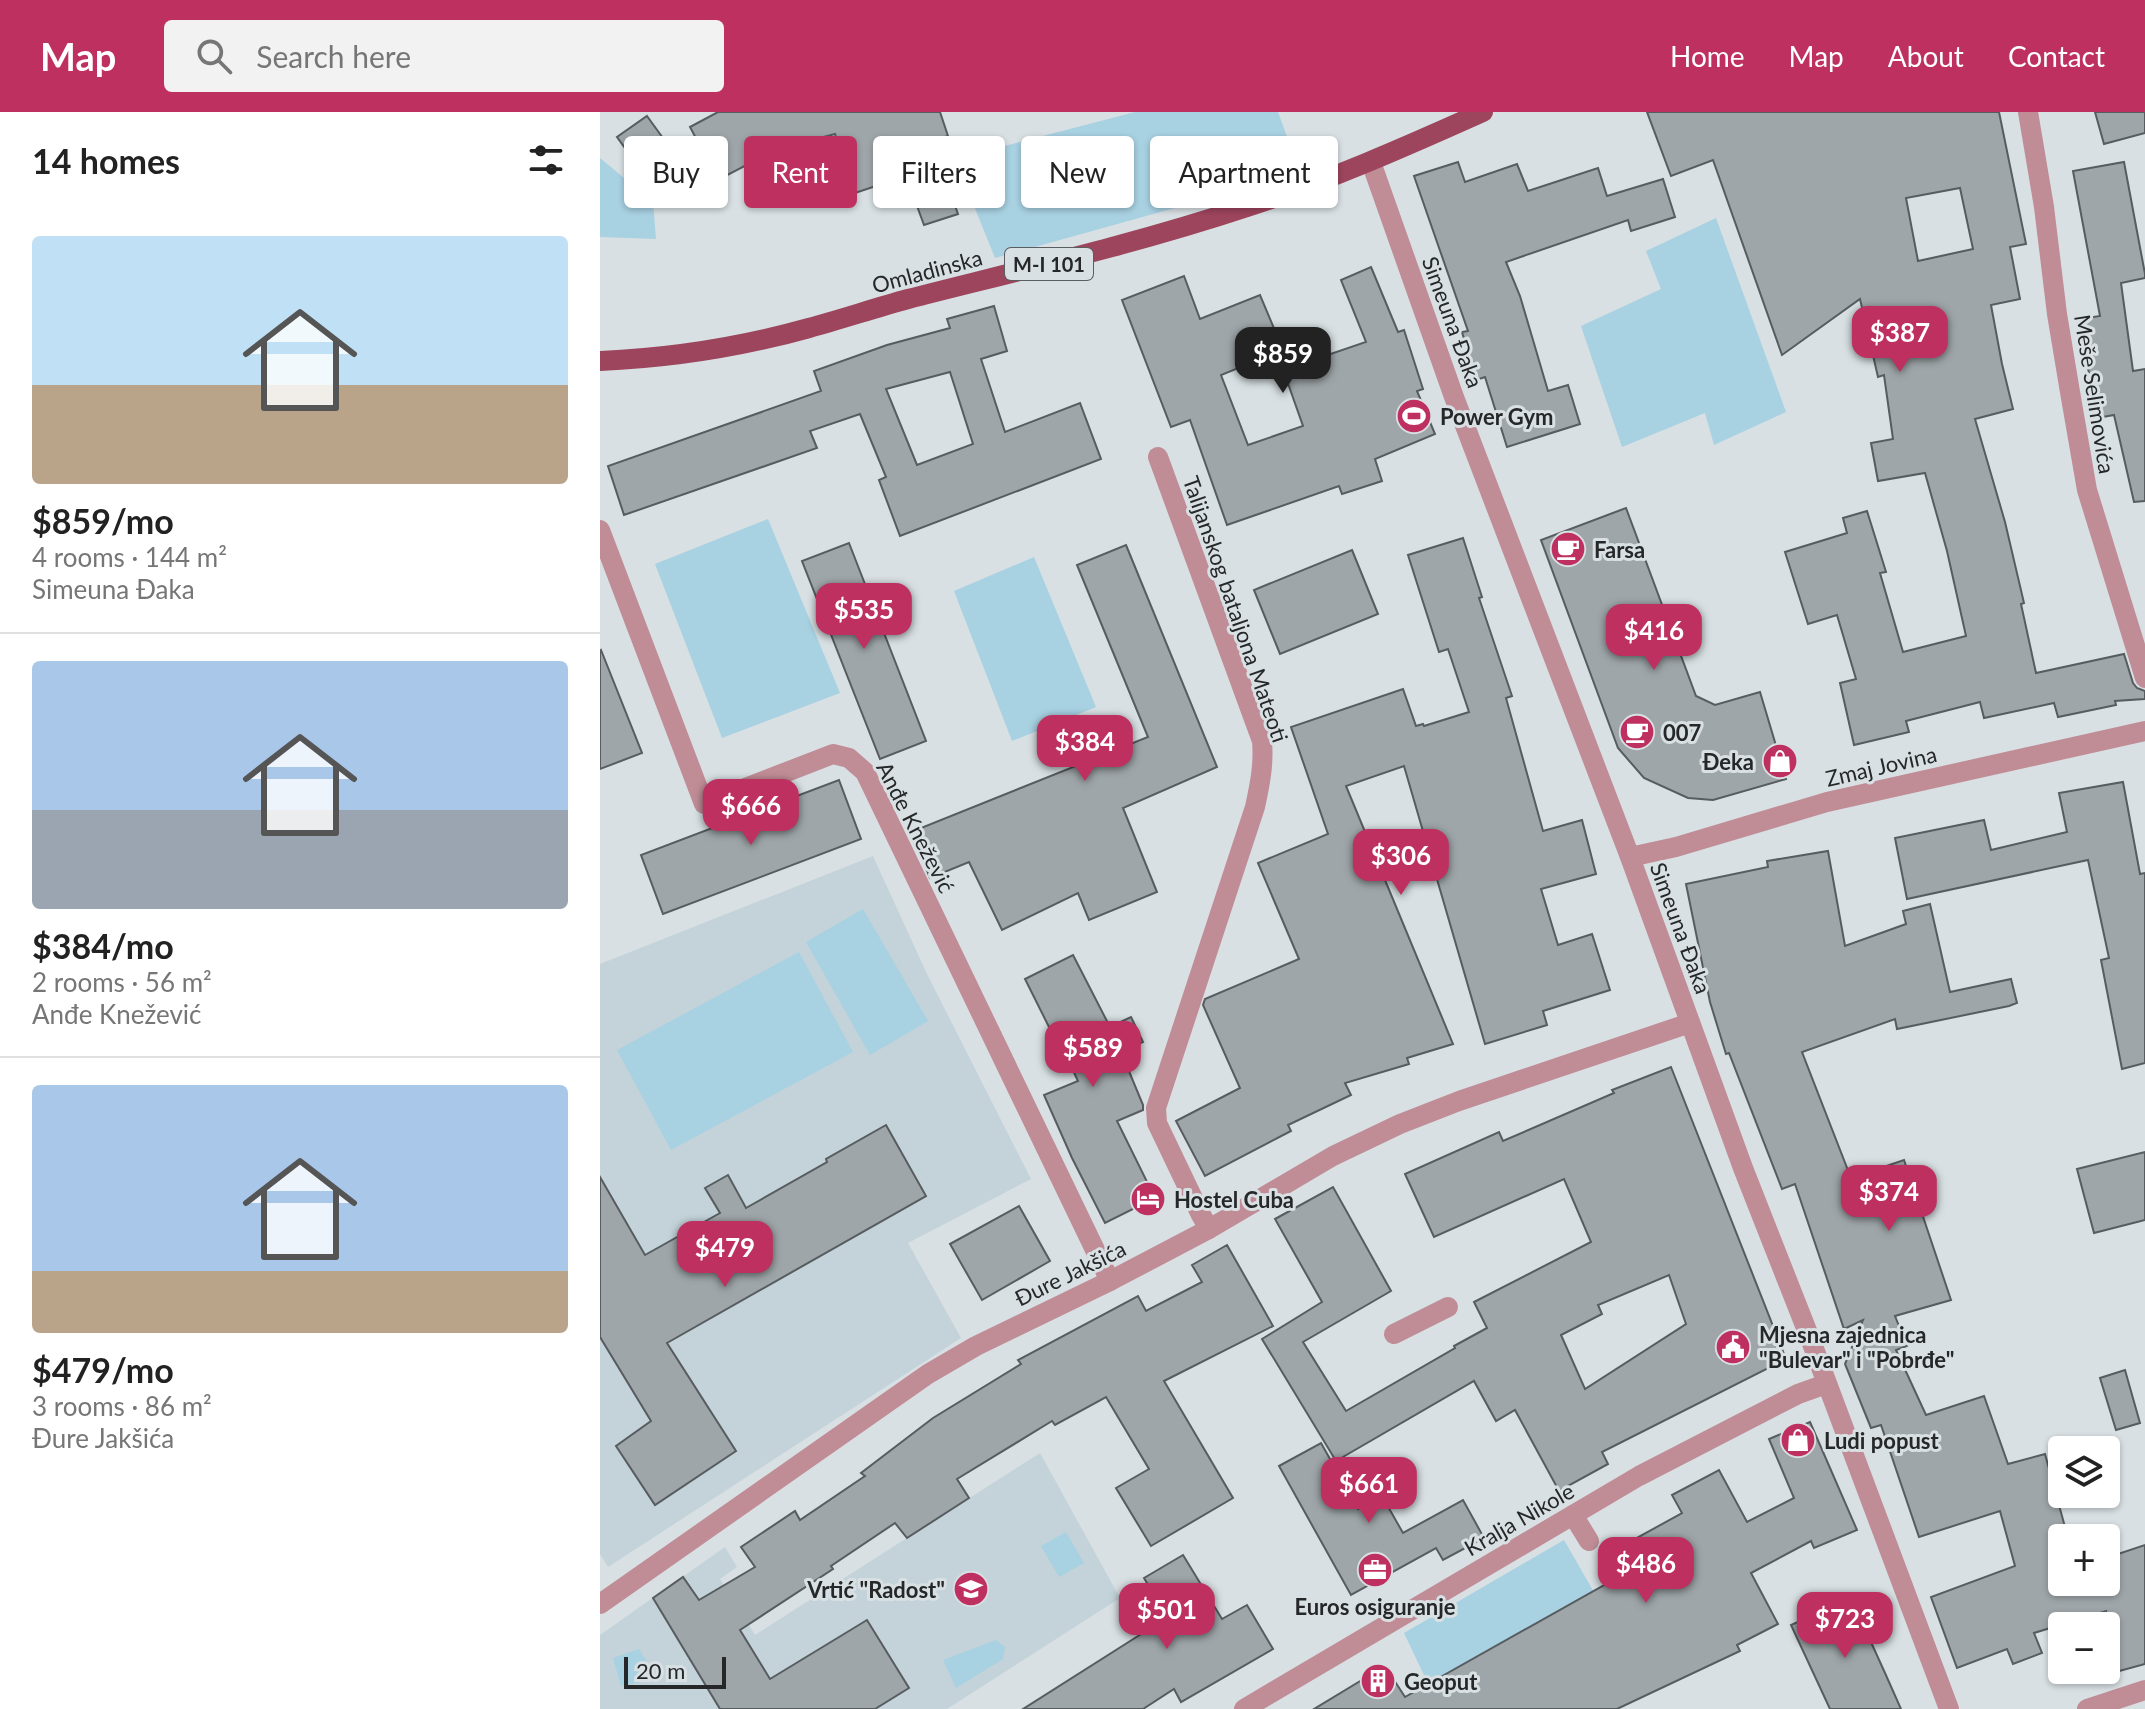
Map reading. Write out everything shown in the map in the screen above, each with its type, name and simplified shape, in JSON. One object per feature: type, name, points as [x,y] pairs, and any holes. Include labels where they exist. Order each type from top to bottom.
[{"type":"main road","name":"Omladinska","points":[[600,361],[642,359],[725,347],[1106,250],[1248,207],[1371,162],[1483,112]]},
{"type":"street","name":"Meše Selimovića","points":[[2028,112],[2057,314],[2087,490],[2145,678]]},
{"type":"street","name":"Simeuna Đaka","points":[[1371,162],[1454,397],[1949,1709]]},
{"type":"street","name":"Talijanskog bataljona Mateoti","points":[[1158,457],[1262,741],[1262,774],[1255,807],[1156,1108],[1157,1123],[1209,1229]]},
{"type":"street","name":"Anđe Knežević","points":[[600,530],[704,804],[833,754],[849,758],[865,772],[1110,1281]]},
{"type":"street","name":"Zmaj Jovina","points":[[1630,857],[1676,847],[1827,802],[2145,731]]},
{"type":"street","name":"Đure Jakšića","points":[[600,1604],[928,1374],[976,1346],[1110,1281],[1209,1229],[1333,1156],[1400,1124],[1690,1023]]},
{"type":"street","points":[[1394,1334],[1448,1307]]},
{"type":"street","name":"Kralja Nikole","points":[[1244,1709],[1639,1476],[1798,1394],[1826,1384]]},
{"type":"street","points":[[1573,1515],[1589,1541]]},
{"type":"street","points":[[2087,1709],[2145,1690]]},
{"type":"shaded area","points":[[1135,112],[1278,112],[1287,136],[1150,136],[1150,208],[1175,208],[995,258],[975,208],[1005,208],[1005,146],[1021,142],[1021,208],[1134,208],[1134,136],[1043,136]]},
{"type":"shaded area","points":[[600,158],[624,178],[624,208],[653,208],[656,239],[600,237]]},
{"type":"shaded area","points":[[1716,218],[1786,412],[1714,445],[1705,413],[1622,447],[1581,326],[1661,289],[1646,251]]},
{"type":"shaded area","points":[[768,519],[840,693],[722,738],[655,564]]},
{"type":"shaded area","points":[[1034,557],[1096,707],[1012,741],[954,591]]},
{"type":"shaded area","points":[[873,856],[927,974],[1031,1179],[908,1243],[961,1338],[608,1567],[600,1554],[600,964]]},
{"type":"shaded area","points":[[863,909],[928,1021],[870,1055],[806,942]]},
{"type":"shaded area","points":[[799,952],[853,1052],[671,1150],[617,1050]]},
{"type":"shaded area","name":"Vrtić \"Radost\"","points":[[1040,1453],[1120,1598],[947,1709],[600,1709],[600,1635],[725,1547],[737,1567],[720,1579],[755,1635]]},
{"type":"shaded area","points":[[1066,1532],[1084,1563],[1059,1577],[1041,1546]]},
{"type":"shaded area","points":[[1564,1540],[1610,1620],[1440,1709],[1404,1633]]},
{"type":"shaded area","points":[[996,1640],[1005,1647],[1003,1659],[956,1688],[943,1660]]},
{"type":"shaded area","points":[[639,1649],[657,1679],[621,1686],[613,1658]]},
{"type":"building","points":[[718,112],[940,112],[948,136],[873,136],[873,187],[857,192],[857,136],[744,136],[744,166],[728,175],[728,136],[695,136],[690,127]]},
{"type":"building","points":[[1647,112],[1999,112],[2026,244],[2010,247],[2020,299],[1991,305],[2013,409],[1975,419],[2005,522],[2036,673],[2124,654],[2133,683],[2145,691],[2145,699],[2115,701],[2116,705],[2058,717],[2054,703],[1984,718],[1980,702],[1906,721],[1909,732],[1854,745],[1840,683],[1856,679],[1837,615],[1808,624],[1785,552],[1847,533],[1843,518],[1867,511],[1886,572],[1880,573],[1903,652],[1966,636],[1925,473],[1878,481],[1871,443],[1893,439],[1884,375],[1878,377],[1860,299],[1782,355],[1713,160],[1671,176]],"holes":[[[1960,188],[1973,249],[1918,261],[1906,198]]]},
{"type":"building","points":[[2095,112],[2145,112],[2145,133],[2104,144]]},
{"type":"building","points":[[647,116],[661,136],[624,136],[624,147],[617,137]]},
{"type":"building","points":[[1458,162],[1465,182],[1517,164],[1528,191],[1598,168],[1607,196],[1663,179],[1675,217],[1631,231],[1628,220],[1506,262],[1520,296],[1548,391],[1568,385],[1580,424],[1507,447],[1485,377],[1476,380],[1462,332],[1468,331],[1414,176]]},
{"type":"building","points":[[2124,162],[2145,274],[2145,278],[2121,283],[2133,371],[2145,369],[2145,501],[2134,502],[2114,415],[2097,418],[2086,368],[2080,319],[2100,316],[2073,171]]},
{"type":"building","points":[[918,208],[956,208],[958,214],[924,225]]},
{"type":"building","points":[[1371,267],[1398,332],[1404,330],[1423,389],[1417,391],[1435,434],[1375,459],[1382,481],[1342,494],[1339,486],[1227,525],[1190,420],[1171,427],[1122,300],[1184,276],[1200,319],[1260,295],[1283,350],[1221,375],[1248,445],[1303,426],[1279,358],[1309,347],[1313,360],[1366,342],[1341,280]]},
{"type":"building","points":[[994,306],[1007,351],[981,359],[1005,432],[1080,403],[1101,459],[900,536],[879,480],[886,477],[860,414],[810,431],[817,448],[624,515],[608,466],[821,391],[814,371],[887,345],[950,328],[947,319]],"holes":[[[950,372],[973,444],[917,465],[886,389]]]},
{"type":"building","points":[[1626,508],[1696,696],[1715,705],[1760,692],[1786,779],[1713,800],[1688,798],[1644,778],[1618,748],[1541,540]]},
{"type":"building","points":[[1463,538],[1482,597],[1479,598],[1512,696],[1506,698],[1543,831],[1582,820],[1596,874],[1541,889],[1558,945],[1592,934],[1610,990],[1543,1011],[1547,1025],[1485,1044],[1404,766],[1346,786],[1453,1044],[1407,1058],[1409,1064],[1345,1083],[1351,1095],[1288,1125],[1291,1131],[1205,1176],[1176,1121],[1240,1088],[1203,1005],[1205,999],[1299,959],[1258,863],[1328,834],[1291,727],[1403,689],[1416,726],[1469,712],[1448,649],[1439,652],[1408,555]]},
{"type":"building","points":[[849,543],[926,741],[880,759],[802,561]]},
{"type":"building","points":[[1126,545],[1217,767],[1123,808],[1157,892],[1089,920],[1078,893],[1002,930],[969,862],[930,878],[911,832],[1148,737],[1077,565]]},
{"type":"building","points":[[1352,550],[1378,614],[1280,654],[1254,590]]},
{"type":"building","points":[[600,651],[642,753],[600,769]]},
{"type":"building","points":[[839,780],[861,839],[663,914],[641,855]]},
{"type":"building","points":[[2123,782],[2140,874],[2145,873],[2145,1063],[2122,1069],[2101,960],[2109,958],[2088,860],[1907,899],[1895,838],[1984,820],[1991,850],[2067,832],[2059,793]]},
{"type":"building","points":[[1828,851],[1845,946],[1906,924],[1903,911],[1930,904],[1950,992],[2011,979],[2017,1003],[2009,1006],[1897,1029],[1895,1019],[1802,1052],[1851,1178],[1904,1160],[1951,1300],[1895,1316],[1907,1346],[1896,1350],[1926,1415],[1984,1396],[2008,1464],[2045,1454],[2048,1508],[2060,1508],[2064,1524],[2048,1524],[2048,1596],[2120,1596],[2120,1553],[2145,1545],[2145,1664],[2120,1671],[2120,1612],[2048,1612],[2048,1629],[2034,1633],[2042,1653],[2013,1664],[2007,1649],[1957,1668],[1931,1597],[2015,1566],[2000,1511],[1919,1537],[1881,1425],[1871,1428],[1845,1364],[1863,1320],[1844,1329],[1795,1184],[1782,1189],[1729,1053],[1726,1054],[1710,1002],[1686,884],[1768,867],[1767,861]]},
{"type":"building","points":[[1073,955],[1110,1027],[1131,1017],[1143,1042],[1121,1052],[1143,1110],[1117,1121],[1155,1198],[1105,1223],[1044,1095],[1078,1081],[1025,979]]},
{"type":"building","points":[[1671,1067],[1786,1359],[1602,1452],[1608,1464],[1559,1491],[1515,1410],[1496,1421],[1474,1381],[1336,1461],[1262,1339],[1322,1302],[1275,1219],[1333,1187],[1391,1291],[1303,1342],[1346,1411],[1487,1328],[1474,1302],[1591,1242],[1564,1179],[1434,1237],[1405,1174],[1499,1132],[1503,1141],[1614,1093],[1612,1090]],"holes":[[[1669,1275],[1686,1324],[1585,1389],[1561,1335],[1602,1314],[1598,1305]]]},
{"type":"building","points":[[886,1125],[926,1196],[667,1343],[736,1451],[655,1505],[616,1446],[651,1421],[600,1337],[600,1177],[645,1255],[720,1213],[705,1188],[728,1175],[746,1208]]},
{"type":"building","points":[[2145,1152],[2145,1220],[2094,1233],[2077,1169]]},
{"type":"building","points":[[1019,1206],[1050,1261],[982,1300],[950,1244]]},
{"type":"building","points":[[1227,1245],[1273,1326],[1164,1381],[1233,1498],[1151,1546],[1116,1488],[1149,1469],[1106,1397],[1055,1425],[1052,1421],[957,1479],[969,1498],[907,1538],[895,1523],[831,1566],[833,1569],[740,1630],[770,1679],[867,1620],[909,1688],[875,1709],[720,1709],[653,1598],[683,1577],[699,1600],[755,1567],[741,1547],[795,1511],[800,1520],[865,1476],[861,1473],[933,1418],[1021,1364],[1018,1360],[1138,1296],[1146,1311],[1202,1282],[1192,1265]]},
{"type":"building","points":[[2125,1370],[2140,1423],[2116,1430],[2100,1378]]},
{"type":"building","points":[[1810,1422],[1857,1530],[1814,1548],[1811,1541],[1751,1573],[1778,1624],[1737,1645],[1740,1651],[1617,1709],[1314,1709],[1385,1666],[1405,1697],[1629,1571],[1617,1549],[1682,1513],[1672,1495],[1719,1470],[1747,1522],[1794,1498],[1769,1439]]},
{"type":"building","points":[[1321,1443],[1358,1509],[1382,1496],[1403,1533],[1463,1500],[1484,1538],[1443,1560],[1436,1548],[1351,1595],[1279,1466]]},
{"type":"building","points":[[1183,1555],[1222,1619],[1247,1605],[1273,1649],[1181,1702],[1174,1689],[1143,1709],[1023,1709],[1168,1617],[1144,1578]]},
{"type":"building","points":[[1851,1598],[1901,1709],[1830,1709],[1791,1625]]},
{"type":"place","name":"Power Gym","points":[[1414,416]]},
{"type":"place","name":"Farsa","points":[[1568,549]]},
{"type":"place","name":"007","points":[[1637,732]]},
{"type":"place","name":"Đeka","points":[[1780,761]]},
{"type":"place","name":"Hostel Cuba","points":[[1148,1199]]},
{"type":"place","name":"Mjesna zajednica \"Bulevar\" i \"Pobrđe\"","points":[[1733,1347]]},
{"type":"place","name":"Ludi popust","points":[[1798,1440]]},
{"type":"place","name":"Euros osiguranje","points":[[1375,1570]]},
{"type":"place","name":"Vrtić \"Radost\"","points":[[971,1589]]},
{"type":"place","name":"Geoput","points":[[1378,1681]]}]
